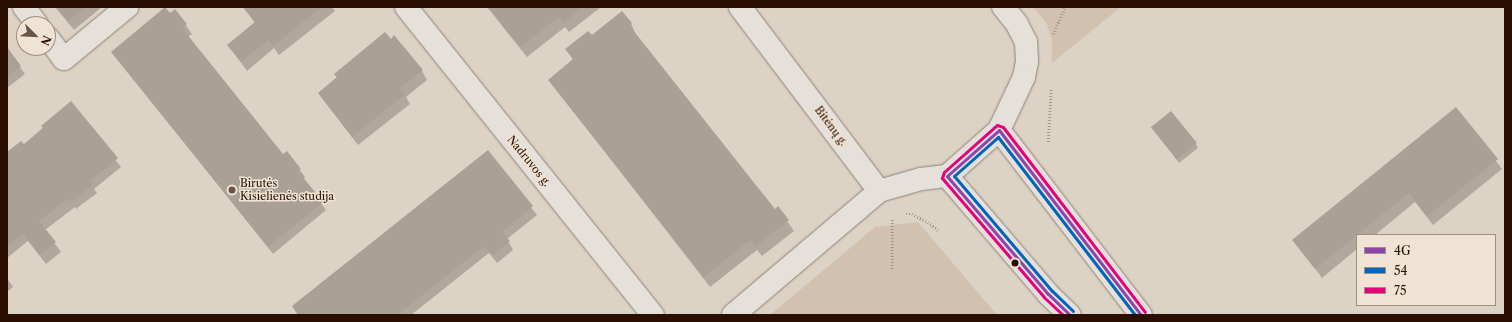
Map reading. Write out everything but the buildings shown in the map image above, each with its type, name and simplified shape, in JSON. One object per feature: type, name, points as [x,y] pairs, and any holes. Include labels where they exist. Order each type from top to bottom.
[{"type":"street","points":[[24,7],[31,16]]},
{"type":"street","points":[[56,48],[64,59],[127,7]]},
{"type":"street","name":"Nadruvos g.","points":[[406,7],[653,315]]},
{"type":"street","name":"Bitėnų g.","points":[[740,7],[879,191]]},
{"type":"street","points":[[733,315],[879,191],[921,179],[947,176],[999,130],[1024,77],[1027,61],[1026,42],[1016,24],[1003,7]]},
{"type":"street","points":[[999,130],[1141,315]]},
{"type":"street","points":[[947,176],[1048,294],[1070,315]]},
{"type":"path","points":[[1052,36],[1065,7]]},
{"type":"path","points":[[892,269],[891,219],[897,214],[912,214],[928,222],[939,231]]},
{"type":"shaded area","points":[[1033,7],[1121,7],[1052,63],[1052,41],[1047,24]]},
{"type":"shaded area","points":[[918,222],[997,315],[770,315],[875,227]]},
{"type":"transit line","name":"75","points":[[1063,315],[1044,297],[942,178],[944,172],[997,125],[1003,127],[1145,312]]},
{"type":"transit line","name":"4G","points":[[1070,315],[1048,294],[947,176],[999,130],[1141,315]]},
{"type":"transit line","name":"54","points":[[1073,311],[1052,291],[954,176],[998,137],[1135,315]]},
{"type":"place","name":"Birutės Kisielienės studija","points":[[232,190]]}]
